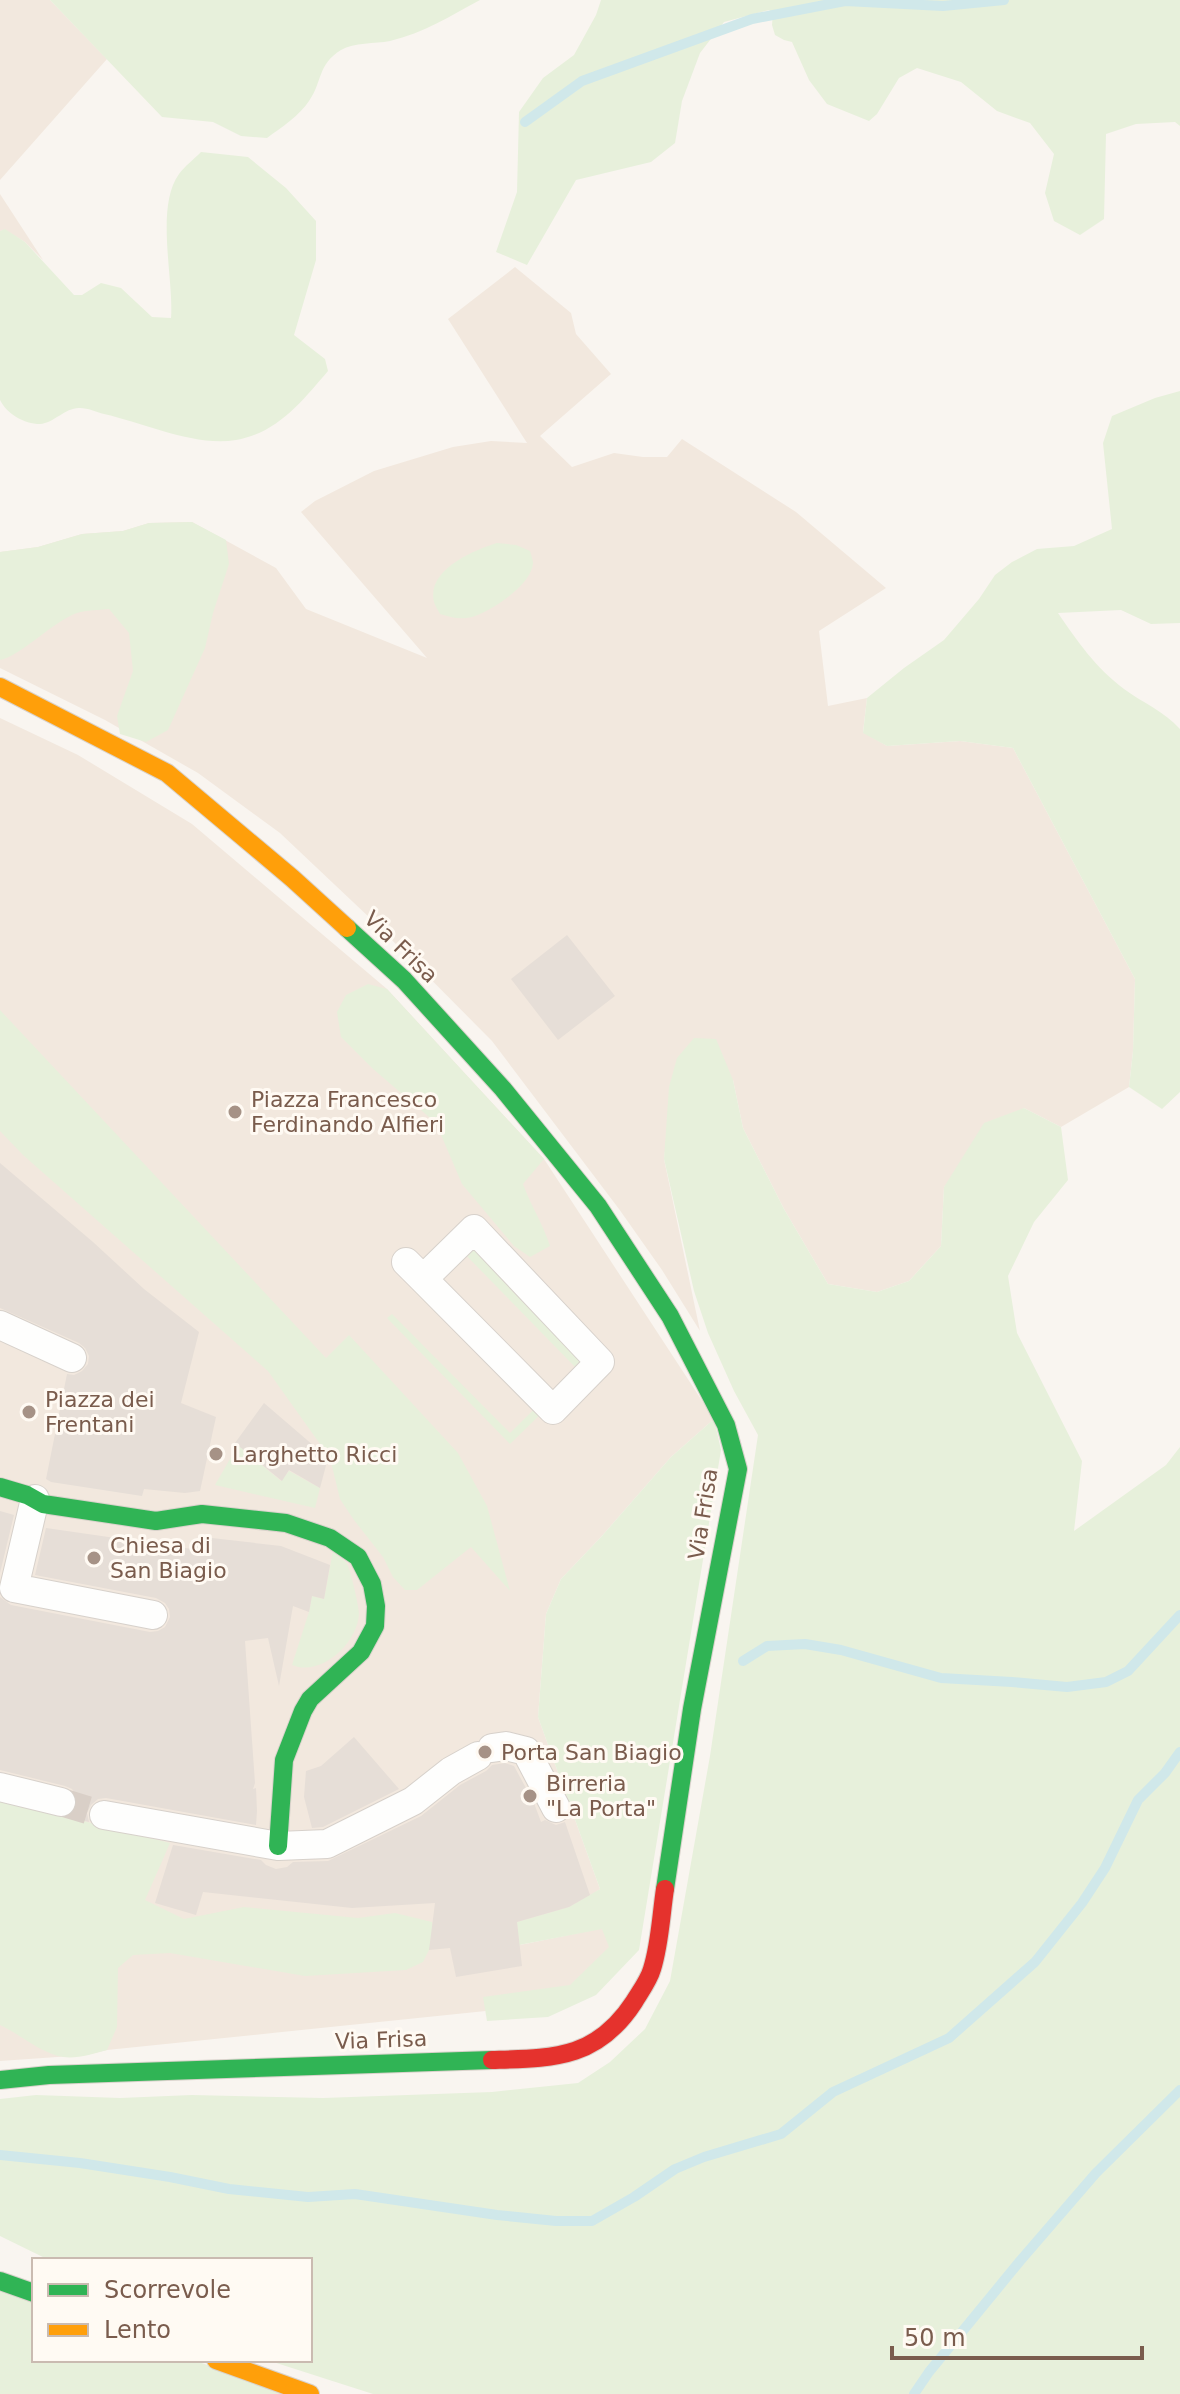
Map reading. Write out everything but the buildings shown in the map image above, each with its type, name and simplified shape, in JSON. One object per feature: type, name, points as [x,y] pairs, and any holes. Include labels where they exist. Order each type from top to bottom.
[{"type":"street","name":"Via Frisa","points":[[0,687],[167,773],[292,878],[404,980],[503,1089],[598,1206],[670,1316],[726,1425],[738,1469],[692,1709],[652,1971],[617,2024],[589,2046],[551,2058],[3,2075]]},
{"type":"street","points":[[474,1229],[600,1362],[553,1410],[415,1270],[474,1229]]},
{"type":"street","points":[[0,1325],[72,1358]]},
{"type":"street","points":[[0,1487],[39,1502],[156,1521],[202,1514],[286,1523],[330,1538],[358,1557],[372,1584],[376,1606],[375,1626],[361,1652],[310,1699],[303,1711],[284,1760],[278,1846]]},
{"type":"street","points":[[39,1502],[14,1588],[153,1615]]},
{"type":"street","points":[[104,1815],[278,1846],[327,1844],[413,1801],[451,1771],[485,1752],[506,1746],[526,1751],[556,1808]]},
{"type":"street","points":[[0,1787],[61,1802]]},
{"type":"street","points":[[0,2281],[32,2292]]},
{"type":"street","points":[[222,2362],[310,2394]]},
{"type":"shaded area","points":[[0,0],[50,0],[107,59],[0,180]]},
{"type":"shaded area","points":[[0,194],[43,260],[25,242],[5,230],[0,231]]},
{"type":"shaded area","points":[[515,267],[571,313],[576,334],[611,374],[540,436],[572,467],[614,453],[667,457],[682,439],[796,512],[886,588],[819,631],[828,706],[867,698],[863,732],[887,746],[960,741],[1013,748],[1135,979],[1129,1087],[1061,1127],[1024,1108],[944,1187],[941,1246],[909,1281],[877,1292],[828,1284],[784,1209],[743,1128],[733,1080],[668,1128],[664,1159],[700,1331],[619,1209],[492,1041],[371,919],[280,833],[198,773],[105,720],[0,668],[0,552],[38,547],[82,534],[123,531],[149,523],[192,522],[276,568],[306,609],[427,658],[301,512],[315,501],[374,471],[453,447],[491,441],[527,443],[448,319]]},
{"type":"shaded area","points":[[0,718],[78,755],[192,824],[387,989],[544,1159],[714,1419],[671,1457],[561,1579],[546,1614],[538,1717],[600,1889],[520,1945],[603,1928],[613,1957],[564,2003],[107,2050],[86,2055],[0,2061]]},
{"type":"green space","points":[[50,0],[480,0],[414,33],[341,50],[324,67],[305,106],[267,138],[241,136],[213,122],[162,117]]},
{"type":"green space","points":[[601,0],[1180,0],[1180,126],[1175,122],[1136,124],[1106,134],[1104,219],[1080,235],[1054,221],[1045,193],[1054,154],[1030,123],[997,111],[961,82],[917,68],[899,78],[877,114],[869,121],[827,104],[809,80],[792,42],[775,35],[773,13],[769,10],[724,22],[700,53],[682,101],[675,143],[651,162],[576,180],[527,265],[496,252],[517,192],[519,112],[543,78],[574,55]]},
{"type":"green space","points":[[201,152],[248,157],[286,188],[316,221],[316,260],[294,335],[325,359],[328,371],[299,404],[277,423],[236,440],[187,437],[83,408],[75,408],[40,424],[12,414],[0,400],[0,231],[5,229],[25,242],[74,295],[82,295],[101,283],[121,288],[152,317],[171,318],[168,205],[179,174]]},
{"type":"green space","points":[[1180,391],[1180,623],[1151,624],[1121,610],[1058,613],[1104,672],[1180,729],[1180,1092],[1162,1109],[1129,1087],[1135,979],[1013,748],[960,741],[887,746],[863,733],[867,698],[944,640],[995,575],[1037,549],[1074,546],[1112,529],[1103,443],[1112,416]]},
{"type":"green space","points":[[192,522],[226,540],[229,564],[205,648],[168,730],[146,742],[120,734],[117,716],[133,671],[129,633],[109,609],[81,612],[68,617],[17,653],[0,660],[0,552],[38,547],[82,534],[123,531],[149,523]]},
{"type":"green space","points":[[497,543],[516,545],[530,551],[533,563],[526,580],[499,604],[480,614],[463,618],[440,614],[433,591],[444,571],[465,556]]},
{"type":"green space","points":[[368,984],[387,989],[544,1159],[523,1184],[550,1246],[530,1257],[514,1246],[462,1184],[436,1123],[341,1037],[337,1012],[346,995]]},
{"type":"green space","points":[[0,1010],[326,1358],[349,1335],[458,1453],[487,1506],[510,1591],[471,1547],[417,1590],[405,1590],[340,1499],[330,1458],[268,1371],[23,1155],[0,1131]]},
{"type":"green space","points":[[694,1038],[716,1039],[733,1080],[743,1128],[784,1209],[828,1284],[877,1292],[909,1281],[941,1246],[944,1187],[984,1123],[1024,1108],[1061,1127],[1068,1180],[1034,1222],[1008,1276],[1017,1333],[1082,1461],[1074,1531],[1166,1465],[1180,1447],[1180,2394],[373,2394],[273,2362],[312,2362],[312,2258],[45,2258],[0,2236],[0,2099],[36,2095],[323,2098],[492,2092],[578,2083],[610,2062],[645,2029],[670,1981],[710,1756],[758,1435],[708,1333],[694,1291],[664,1159],[669,1087],[677,1058]]},
{"type":"green space","points":[[470,1236],[594,1362],[510,1444],[387,1318],[392,1314],[510,1433],[576,1368],[458,1247]]},
{"type":"green space","points":[[714,1419],[721,1450],[639,1950],[596,1995],[548,2017],[487,2021],[483,1997],[570,1985],[609,1947],[602,1929],[519,1945],[517,1922],[569,1907],[600,1889],[538,1717],[546,1614],[561,1579],[671,1457]]},
{"type":"green space","points":[[238,1445],[281,1481],[289,1471],[320,1488],[315,1508],[215,1485]]},
{"type":"green space","points":[[333,1551],[347,1564],[351,1574],[359,1610],[357,1625],[345,1646],[325,1662],[303,1667],[292,1665],[312,1596],[324,1599]]},
{"type":"green space","points":[[0,1800],[170,1843],[145,1900],[184,1919],[244,1907],[358,1918],[395,1913],[432,1922],[434,1940],[423,1962],[406,1970],[305,1976],[170,1953],[133,1955],[118,1968],[117,2027],[107,2050],[85,2056],[55,2055],[0,2025]]},
{"type":"green space","points":[[0,2288],[32,2301],[32,2362],[199,2362],[290,2394],[0,2394]]},
{"type":"waterway","points":[[525,122],[582,81],[752,19],[845,1],[943,6],[1004,0]]},
{"type":"waterway","points":[[743,1661],[767,1646],[805,1644],[841,1650],[941,1678],[1067,1687],[1106,1682],[1128,1671],[1180,1615]]},
{"type":"waterway","points":[[0,2155],[80,2163],[229,2189],[308,2197],[355,2194],[497,2215],[592,2221],[675,2169],[781,2134],[833,2092],[949,2038],[1035,1962],[1082,1903],[1105,1868],[1138,1800],[1165,1773],[1180,1752]]},
{"type":"waterway","points":[[914,2394],[1020,2261],[1096,2173],[1180,2090]]},
{"type":"tunnel","points":[[61,1802],[104,1815]]},
{"type":"traffic: fast","points":[[347,928],[404,980],[503,1089],[598,1206],[670,1316],[726,1425],[738,1469],[692,1709],[665,1889]]},
{"type":"traffic: fast","points":[[0,1487],[27,1495],[43,1504],[156,1521],[202,1514],[286,1523],[330,1538],[358,1557],[372,1584],[376,1606],[375,1626],[361,1652],[310,1699],[303,1711],[284,1760],[278,1846]]},
{"type":"traffic: fast","points":[[0,2080],[49,2075],[492,2060]]},
{"type":"traffic: fast","points":[[0,2281],[32,2292]]},
{"type":"traffic: slow","points":[[0,687],[167,773],[347,928]]},
{"type":"traffic: slow","points":[[222,2362],[310,2394]]},
{"type":"traffic: jam","points":[[492,2060],[572,2052],[605,2035],[620,2021],[651,1973],[659,1940],[665,1889]]},
{"type":"place","name":"Piazza Francesco Ferdinando Alfieri","points":[[235,1112]]},
{"type":"place","name":"Piazza dei Frentani","points":[[29,1412]]},
{"type":"place","name":"Larghetto Ricci","points":[[216,1454]]},
{"type":"place","name":"Chiesa di San Biagio","points":[[94,1558]]},
{"type":"place","name":"Porta San Biagio","points":[[485,1752]]},
{"type":"place","name":"Birreria \"La Porta\"","points":[[530,1796]]}]
